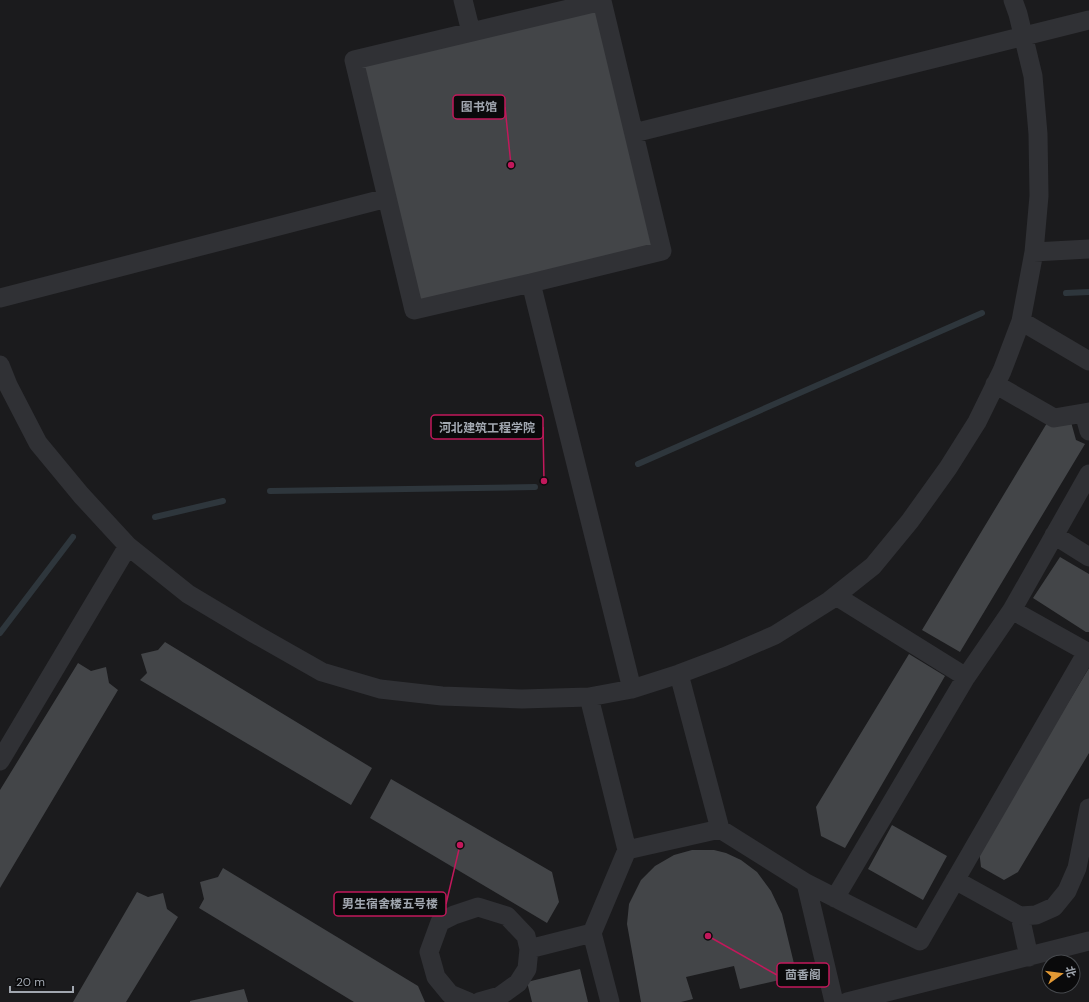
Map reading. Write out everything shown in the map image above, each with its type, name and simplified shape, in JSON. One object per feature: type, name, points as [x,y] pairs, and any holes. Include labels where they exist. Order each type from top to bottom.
[{"type":"street","points":[[463,0],[471,32]]},
{"type":"street","points":[[0,365],[8,385],[38,443],[81,495],[128,546],[188,594],[322,672],[380,689],[442,696],[522,699],[589,698],[632,689],[680,674],[724,658],[775,636],[836,596],[873,566],[910,521],[948,468],[977,422],[995,384],[1021,321],[1034,252],[1039,196],[1038,134],[1033,76],[1024,36],[1013,0]]},
{"type":"street","points":[[602,1],[662,251],[414,310],[354,60],[471,32],[602,1]]},
{"type":"street","points":[[634,133],[1089,20]]},
{"type":"street","points":[[0,298],[387,198]]},
{"type":"street","points":[[1034,252],[1089,249]]},
{"type":"street","points":[[531,283],[632,689]]},
{"type":"street","points":[[1021,321],[1089,361]]},
{"type":"street","points":[[995,384],[1054,418],[1086,412],[1089,431]]},
{"type":"street","points":[[836,898],[966,677],[1012,610],[1089,474]]},
{"type":"street","points":[[1054,535],[1089,557]]},
{"type":"street","points":[[0,761],[128,546]]},
{"type":"street","points":[[836,596],[966,677]]},
{"type":"street","points":[[680,674],[720,828],[806,883],[920,940],[1088,651],[1012,610]]},
{"type":"street","points":[[589,698],[627,850],[592,933],[610,1002]]},
{"type":"street","points":[[955,880],[1020,916],[1036,915],[1054,907],[1067,891],[1077,868],[1089,808]]},
{"type":"street","points":[[627,850],[720,828]]},
{"type":"street","points":[[806,883],[834,1002]]},
{"type":"street","points":[[469,1002],[450,994],[436,977],[430,952],[440,922],[454,915],[478,907],[507,916],[526,936],[530,949],[527,968],[518,983],[500,996],[479,1002]]},
{"type":"street","points":[[1020,916],[1028,957]]},
{"type":"street","points":[[530,949],[592,933]]},
{"type":"street","points":[[847,1002],[1089,941]]},
{"type":"shaded area","points":[[0,0],[1089,0],[1089,1002],[0,1002]]},
{"type":"building","points":[[602,1],[662,251],[414,310],[354,60]]},
{"type":"building","points":[[1071,422],[1076,440],[1085,444],[960,652],[922,630],[1047,423],[1055,427]]},
{"type":"building","points":[[1060,557],[1089,574],[1089,632],[1086,632],[1033,598]]},
{"type":"building","points":[[165,642],[372,768],[351,805],[140,680],[147,673],[141,654],[158,650]]},
{"type":"building","points":[[909,654],[945,676],[845,848],[821,836],[816,807]]},
{"type":"building","points":[[78,663],[91,671],[106,667],[109,683],[118,690],[0,888],[0,790]]},
{"type":"building","points":[[1089,668],[1089,753],[1018,872],[1004,880],[981,867],[979,850]]},
{"type":"building","points":[[391,779],[552,872],[559,902],[547,923],[370,818]]},
{"type":"building","points":[[892,825],[947,856],[923,900],[868,869]]},
{"type":"building","points":[[692,850],[714,850],[726,853],[741,860],[757,872],[771,891],[782,914],[797,976],[740,989],[734,966],[686,977],[693,999],[681,1002],[641,1002],[627,924],[629,904],[641,880],[655,866],[674,855]]},
{"type":"building","points":[[223,868],[418,986],[425,1002],[354,1002],[199,908],[204,899],[200,882],[218,877]]},
{"type":"building","points":[[137,892],[148,897],[163,893],[167,909],[178,917],[126,1002],[73,1002]]},
{"type":"building","points":[[580,969],[588,1002],[532,1002],[527,982]]},
{"type":"building","points":[[244,989],[248,1002],[190,1002],[190,1001]]},
{"type":"waterway","points":[[1066,293],[1089,292]]},
{"type":"waterway","points":[[638,464],[982,313]]},
{"type":"waterway","points":[[270,491],[535,487]]},
{"type":"waterway","points":[[155,517],[223,501]]},
{"type":"waterway","points":[[0,633],[73,537]]},
{"type":"place","name":"图书馆","points":[[511,165]]},
{"type":"place","name":"河北建筑工程学院","points":[[544,481]]},
{"type":"place","name":"男生宿舍楼五号楼","points":[[460,845]]},
{"type":"place","name":"茴香阁","points":[[708,936]]}]
